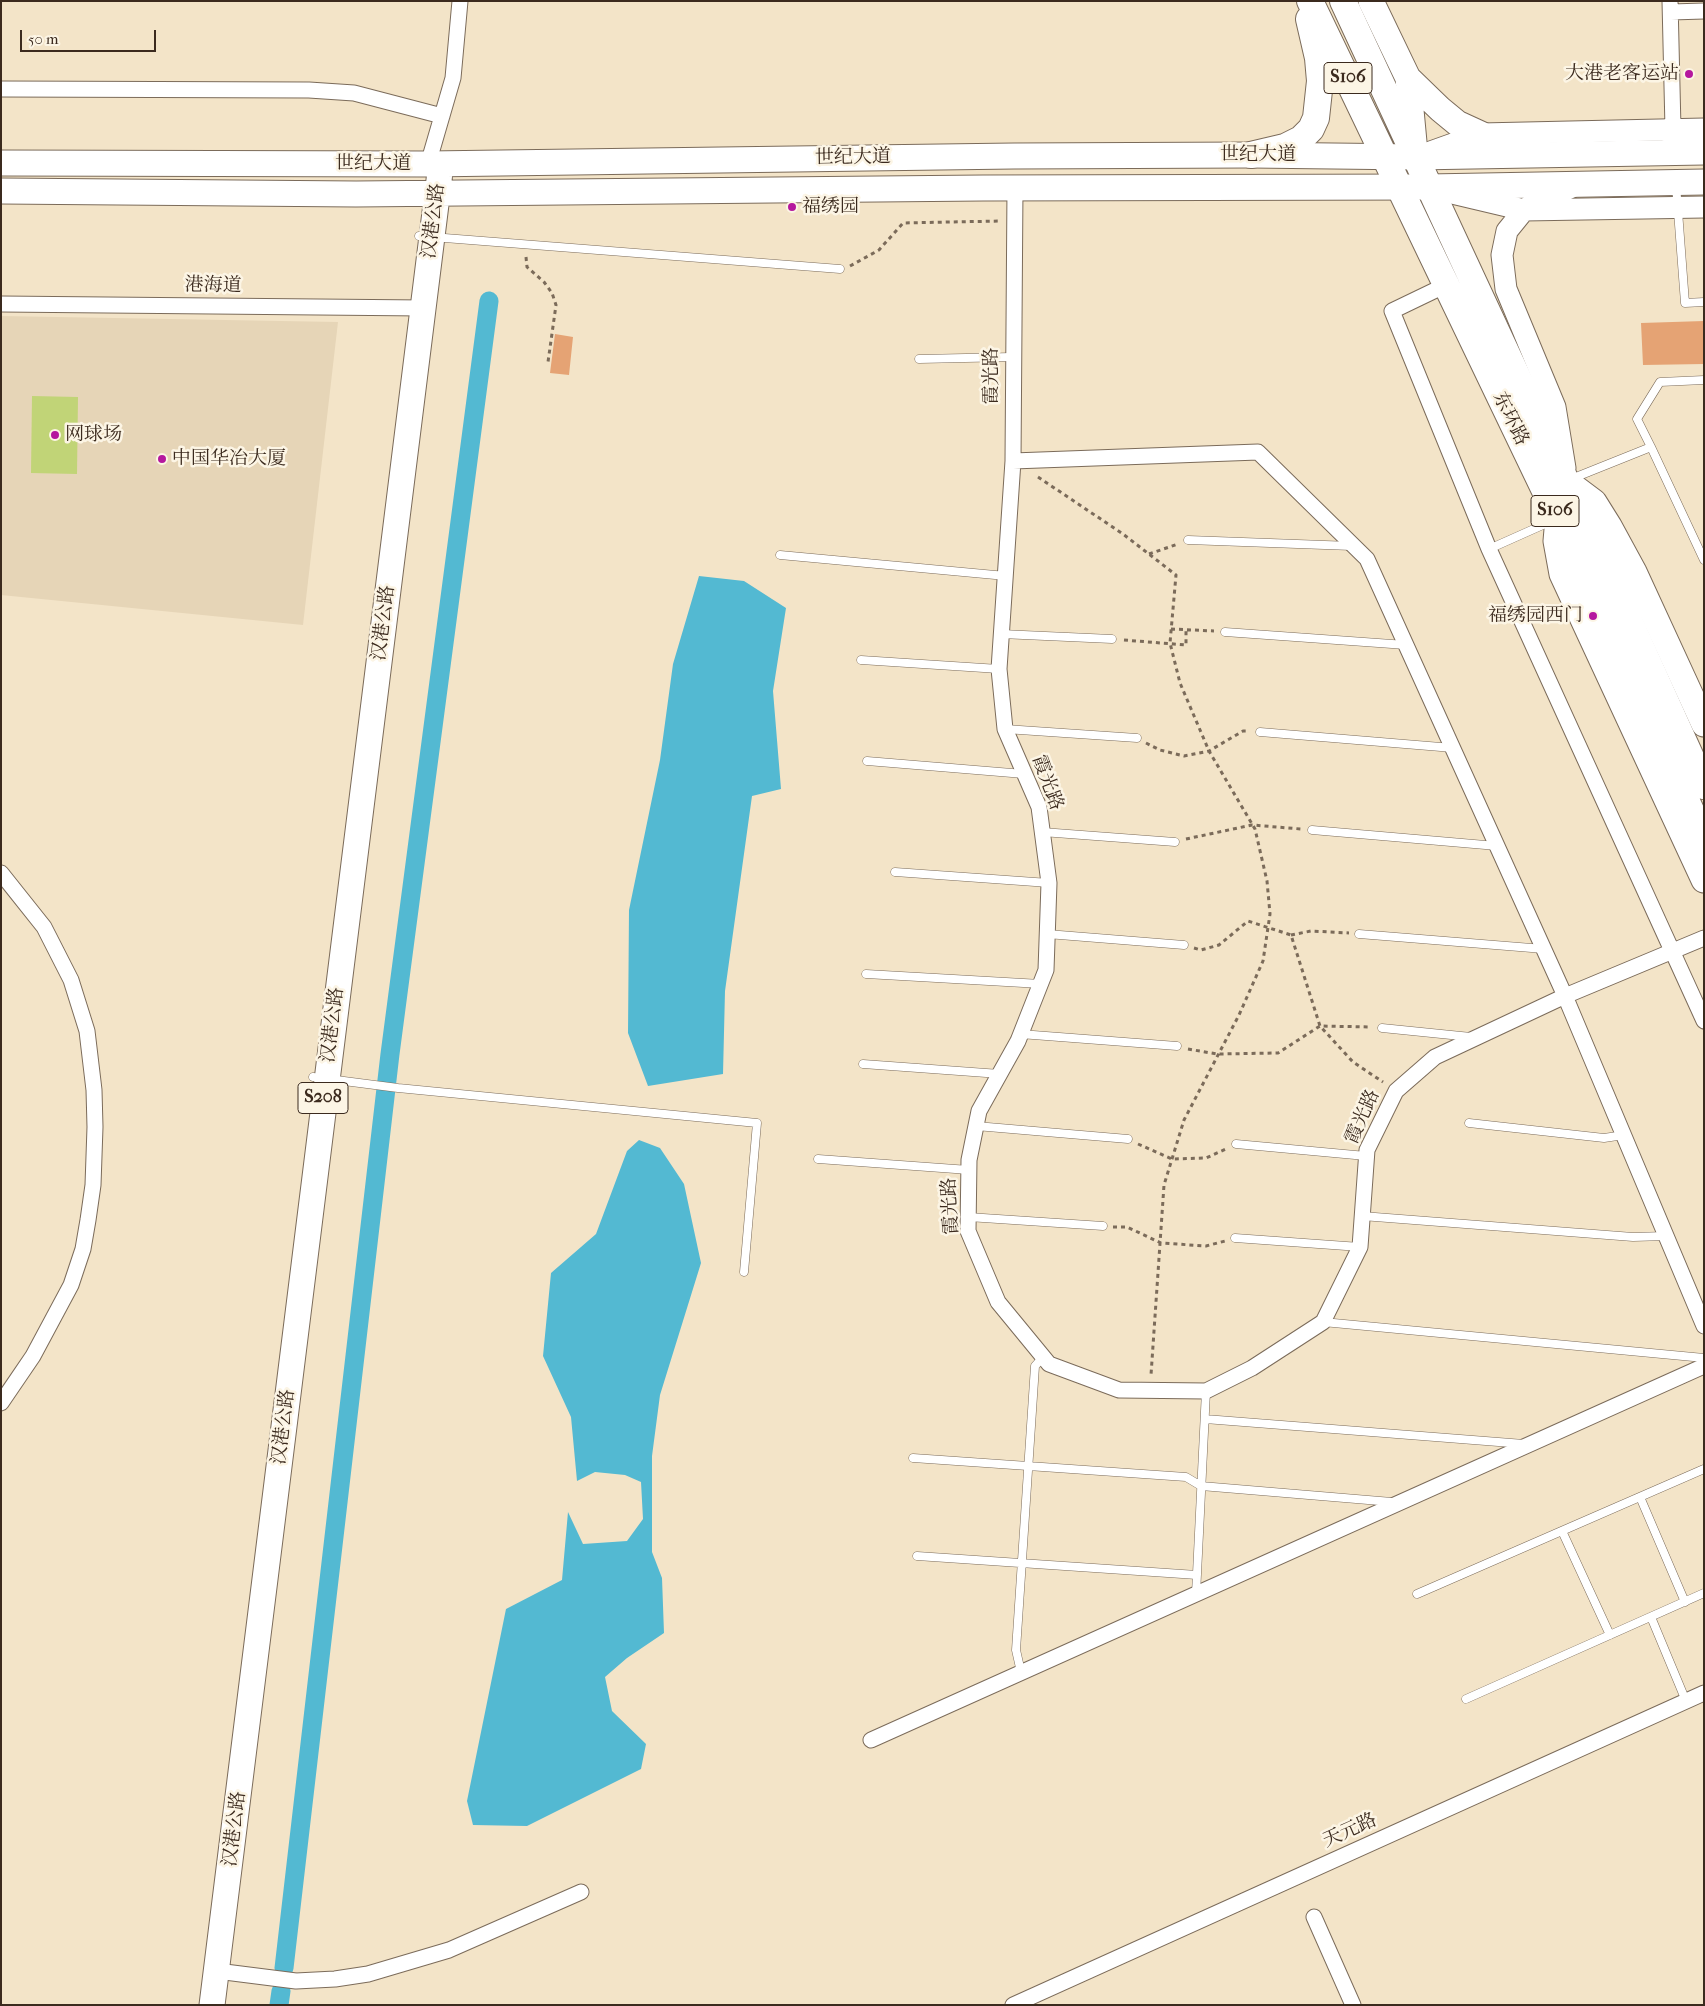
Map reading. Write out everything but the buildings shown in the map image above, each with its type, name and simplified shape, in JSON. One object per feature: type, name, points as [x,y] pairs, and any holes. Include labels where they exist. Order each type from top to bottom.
[{"type":"highway","points":[[1251,155],[1285,146],[1301,139],[1311,129],[1316,118],[1319,102],[1318,58],[1305,1]]},
{"type":"highway","name":"东环路","points":[[1310,1],[1558,518],[1704,839]]},
{"type":"highway","name":"东环路","points":[[1343,1],[1566,481],[1704,786]]},
{"type":"main road","points":[[1371,1],[1408,78],[1415,157],[1481,134],[1704,129]]},
{"type":"main road","points":[[1408,78],[1451,118],[1481,134]]},
{"type":"main road","points":[[1673,129],[1704,146]]},
{"type":"main road","name":"世纪大道","points":[[1,163],[435,164],[1251,155],[1415,157],[1704,152]]},
{"type":"main road","name":"汉港公路","points":[[197,2005],[319,1077],[435,164]]},
{"type":"main road","name":"世纪大道","points":[[1,191],[356,194],[1015,188],[1428,187],[1704,182]]},
{"type":"main road","points":[[1584,184],[1548,196],[1524,210],[1507,231],[1502,255],[1504,277],[1510,299],[1555,407],[1564,456],[1566,481],[1594,502],[1609,526],[1634,572],[1704,724]]},
{"type":"main road","points":[[1428,187],[1524,210],[1704,207]]},
{"type":"main road","points":[[1558,518],[1557,550],[1562,574],[1704,880]]},
{"type":"main road","name":"汉港公路","points":[[212,2005],[319,1077]]},
{"type":"street","points":[[435,164],[442,116],[453,78],[460,1]]},
{"type":"street","points":[[1639,153],[1673,129],[1671,7],[1704,11]]},
{"type":"street","points":[[1,89],[299,90],[354,93],[442,116]]},
{"type":"street","name":"霞光路","points":[[1015,188],[1012,357],[1013,461],[999,669],[1005,728],[1038,807],[1042,832],[1049,883],[1046,970],[1020,1034],[979,1111],[968,1170],[968,1231],[998,1302],[1049,1364],[1119,1390],[1206,1391],[1252,1368],[1323,1322],[1360,1247],[1367,1150],[1396,1091],[1435,1057],[1565,996],[1672,953],[1704,938]]},
{"type":"street","points":[[1446,285],[1392,311],[1490,549],[1704,1021]]},
{"type":"street","name":"港海道","points":[[1,304],[417,308]]},
{"type":"street","points":[[1013,461],[1258,452],[1367,559],[1544,948],[1704,1326]]},
{"type":"street","points":[[1,873],[44,927],[71,980],[87,1031],[94,1090],[95,1127],[93,1185],[88,1220],[83,1249],[71,1285],[33,1356],[1,1403]]},
{"type":"street","points":[[871,1740],[1397,1502],[1704,1366]]},
{"type":"street","name":"天元路","points":[[1013,2005],[1704,1693]]},
{"type":"street","points":[[216,1970],[296,1981],[336,1979],[368,1974],[449,1950],[581,1892]]},
{"type":"street","points":[[1314,1917],[1353,2005]]},
{"type":"lane","points":[[1676,182],[1685,304],[1704,302]]},
{"type":"lane","points":[[426,237],[840,269]]},
{"type":"lane","points":[[919,359],[1012,357]]},
{"type":"lane","points":[[1704,380],[1660,382],[1637,419],[1704,560]]},
{"type":"lane","points":[[1566,481],[1651,447]]},
{"type":"lane","points":[[1490,549],[1558,518]]},
{"type":"lane","points":[[1188,540],[1354,546]]},
{"type":"lane","points":[[780,555],[1006,576]]},
{"type":"lane","points":[[1225,632],[1406,645]]},
{"type":"lane","points":[[1001,634],[1112,639]]},
{"type":"lane","points":[[861,660],[999,669]]},
{"type":"lane","points":[[1005,728],[1137,738]]},
{"type":"lane","points":[[1260,732],[1453,748]]},
{"type":"lane","points":[[867,761],[1024,774]]},
{"type":"lane","points":[[1312,830],[1497,846]]},
{"type":"lane","points":[[1042,832],[1175,842]]},
{"type":"lane","points":[[895,872],[1049,883]]},
{"type":"lane","points":[[1047,934],[1184,945]]},
{"type":"lane","points":[[1359,934],[1544,948]]},
{"type":"lane","points":[[866,974],[1041,984]]},
{"type":"lane","points":[[1382,1028],[1478,1037]]},
{"type":"lane","points":[[1020,1034],[1177,1046]]},
{"type":"lane","points":[[863,1064],[1000,1074]]},
{"type":"lane","points":[[319,1077],[398,1088],[757,1123],[744,1272]]},
{"type":"lane","points":[[1469,1123],[1604,1138],[1624,1135]]},
{"type":"lane","points":[[976,1126],[1128,1139]]},
{"type":"lane","points":[[1236,1144],[1366,1156]]},
{"type":"lane","points":[[818,1159],[968,1170]]},
{"type":"lane","points":[[1362,1216],[1633,1237],[1666,1236]]},
{"type":"lane","points":[[968,1217],[1103,1226]]},
{"type":"lane","points":[[1235,1238],[1360,1247]]},
{"type":"lane","points":[[1323,1322],[1704,1358]]},
{"type":"lane","points":[[1021,1672],[1016,1650],[1034,1366],[1044,1356]]},
{"type":"lane","points":[[1196,1594],[1206,1391]]},
{"type":"lane","points":[[1205,1419],[1529,1444]]},
{"type":"lane","points":[[913,1458],[1186,1476],[1201,1486],[1397,1502]]},
{"type":"lane","points":[[1417,1594],[1704,1469]]},
{"type":"lane","points":[[1640,1497],[1685,1602]]},
{"type":"lane","points":[[1562,1531],[1610,1635]]},
{"type":"lane","points":[[917,1556],[1197,1575]]},
{"type":"lane","points":[[1466,1699],[1704,1593]]},
{"type":"lane","points":[[1651,1617],[1686,1701]]},
{"type":"path","points":[[840,269],[852,265],[879,250],[903,223],[1013,221]]},
{"type":"path","points":[[524,246],[527,267],[544,282],[552,293],[556,305],[548,362]]},
{"type":"path","points":[[1013,461],[1123,534],[1176,575],[1170,643],[1180,683],[1209,751],[1252,825],[1267,881],[1270,914],[1263,961],[1239,1015],[1184,1120],[1164,1185],[1162,1243],[1150,1391]]},
{"type":"path","points":[[1150,554],[1188,540]]},
{"type":"path","points":[[1171,629],[1225,632]]},
{"type":"path","points":[[1112,639],[1186,645],[1186,630]]},
{"type":"path","points":[[1137,738],[1160,750],[1184,756],[1209,751],[1243,731],[1260,732]]},
{"type":"path","points":[[1175,842],[1252,825],[1312,830]]},
{"type":"path","points":[[1184,945],[1201,950],[1219,945],[1248,921],[1291,935],[1311,931],[1359,934]]},
{"type":"path","points":[[1291,935],[1320,1026],[1353,1062],[1396,1091]]},
{"type":"path","points":[[1177,1046],[1217,1054],[1278,1052],[1320,1026],[1382,1028]]},
{"type":"path","points":[[1128,1139],[1172,1159],[1206,1158],[1236,1144]]},
{"type":"path","points":[[1103,1226],[1127,1227],[1162,1243],[1206,1246],[1235,1238]]},
{"type":"shaded area","name":"中国华冶大厦","points":[[1,316],[338,322],[303,625],[1,595]]},
{"type":"green space","name":"网球场","points":[[32,396],[78,397],[77,474],[31,473]]},
{"type":"water","points":[[699,576],[744,581],[786,608],[773,691],[781,789],[752,796],[725,991],[723,1074],[648,1086],[628,1033],[629,910],[660,760],[673,664]]},
{"type":"water","points":[[639,1140],[660,1148],[684,1184],[701,1263],[660,1395],[652,1456],[652,1552],[662,1578],[664,1633],[627,1658],[605,1677],[612,1711],[646,1744],[641,1769],[527,1826],[473,1825],[467,1801],[506,1609],[562,1580],[568,1512],[583,1544],[627,1541],[643,1519],[641,1482],[625,1475],[595,1472],[577,1481],[571,1417],[543,1356],[551,1273],[596,1234],[627,1151]]},
{"type":"waterway","points":[[284,1968],[390,1054],[489,301]]},
{"type":"waterway","points":[[279,2005],[281,1991]]},
{"type":"place","name":"大港老客运站","points":[[1689,74]]},
{"type":"place","name":"福绣园","points":[[792,207]]},
{"type":"place","name":"网球场","points":[[55,435]]},
{"type":"place","name":"中国华冶大厦","points":[[162,459]]},
{"type":"place","name":"福绣园西门","points":[[1593,616]]}]
